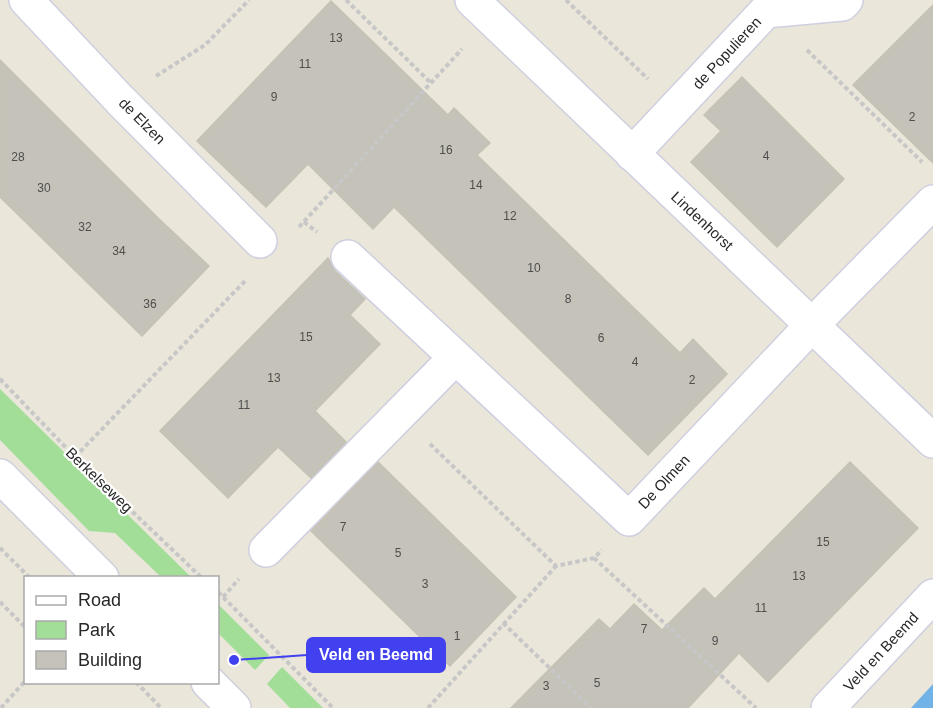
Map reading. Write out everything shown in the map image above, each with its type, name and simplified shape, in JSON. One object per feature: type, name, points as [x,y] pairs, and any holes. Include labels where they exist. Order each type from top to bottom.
[{"type":"street","name":"de Elzen","points":[[26,0],[120,100],[260,241]]},
{"type":"street","name":"Lindenhorst","points":[[472,0],[933,441]]},
{"type":"street","name":"de Populieren","points":[[632,154],[766,11],[842,4],[846,0]]},
{"type":"street","name":"De Olmen","points":[[348,257],[630,519],[812,324],[933,202]]},
{"type":"street","points":[[266,550],[455,358]]},
{"type":"street","points":[[0,476],[100,576]]},
{"type":"street","name":"Veld en Beemd","points":[[828,708],[933,596]]},
{"type":"street","points":[[210,684],[234,708]]},
{"type":"path","points":[[120,100],[205,45],[249,0]]},
{"type":"path","points":[[346,0],[430,82]]},
{"type":"path","points":[[566,0],[677,107]]},
{"type":"path","points":[[766,11],[925,165]]},
{"type":"path","name":"Berkelseweg","points":[[0,380],[75,457],[200,576]]},
{"type":"path","points":[[399,414],[556,566]]},
{"type":"path","points":[[428,708],[556,566],[594,558],[630,519]]},
{"type":"path","points":[[0,548],[28,576]]},
{"type":"path","points":[[594,558],[756,708]]},
{"type":"path","points":[[219,593],[333,708]]},
{"type":"path","points":[[0,602],[24,626]]},
{"type":"path","points":[[503,623],[591,708]]},
{"type":"path","points":[[1,708],[24,682]]},
{"type":"path","points":[[138,684],[161,708]]},
{"type":"green space","points":[[0,389],[190,576],[160,576],[115,533],[89,531],[0,440]]},
{"type":"green space","points":[[219,605],[269,655],[255,670],[219,634]]},
{"type":"green space","points":[[282,667],[323,708],[290,708],[267,684]]},
{"type":"water","points":[[933,684],[933,708],[911,708]]},
{"type":"building","points":[[331,1],[448,115],[454,108],[490,143],[477,155],[680,353],[693,339],[727,374],[648,455],[394,207],[373,229],[308,164],[266,207],[197,141]]},
{"type":"building","points":[[933,5],[933,163],[853,85]]},
{"type":"building","points":[[0,60],[209,266],[142,336],[0,197]]},
{"type":"building","points":[[742,77],[844,179],[777,247],[691,162],[721,131],[704,115]]},
{"type":"building","points":[[328,258],[335,271],[365,299],[350,315],[380,344],[315,411],[346,442],[311,478],[278,447],[228,498],[160,431]]},
{"type":"building","points":[[378,462],[516,597],[450,666],[311,531]]},
{"type":"building","points":[[850,462],[918,528],[768,682],[739,653],[688,708],[511,708],[599,619],[610,629],[634,604],[662,630],[704,588],[715,599]]},
{"type":"place","name":"Veld en Beemd","points":[[234,660]]}]
